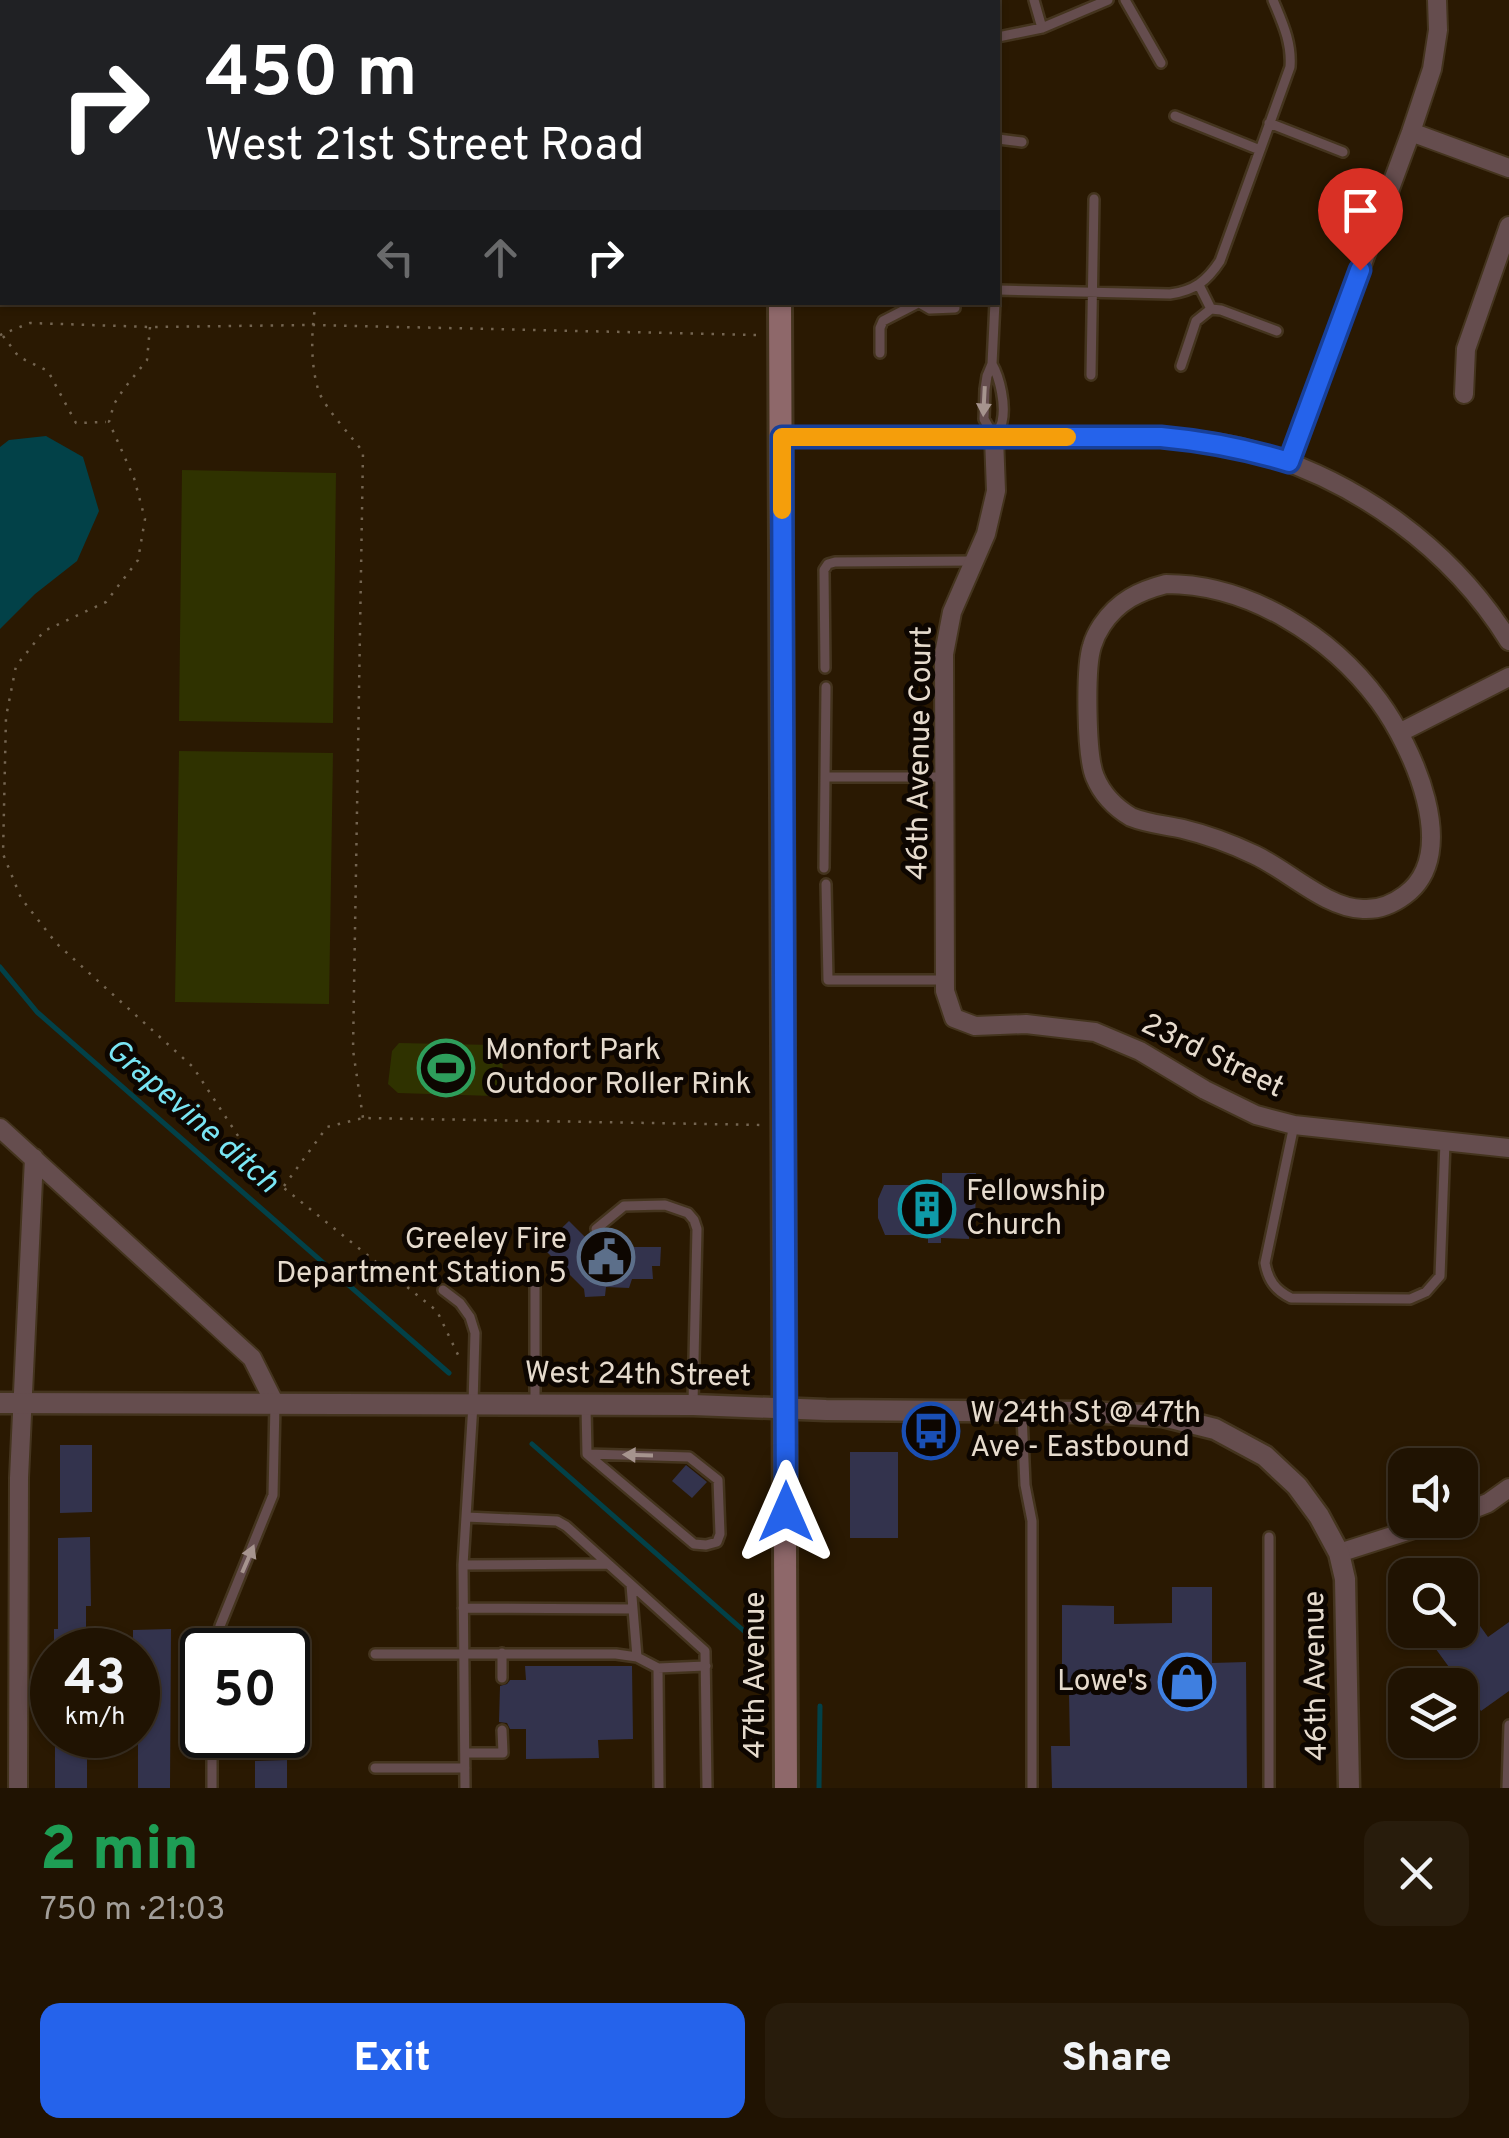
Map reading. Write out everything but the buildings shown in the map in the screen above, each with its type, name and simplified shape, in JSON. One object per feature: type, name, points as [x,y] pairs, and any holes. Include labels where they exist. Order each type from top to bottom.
[{"type":"main road","name":"47th Avenue","points":[[780,305],[786,1788]]},
{"type":"street","points":[[1289,462],[1412,132],[1432,69],[1438,30],[1437,0]]},
{"type":"street","points":[[1412,132],[1509,168]]},
{"type":"street","points":[[1464,394],[1466,349],[1509,226]]},
{"type":"street","points":[[782,437],[1161,437],[1250,450],[1289,462],[1344,488],[1414,534],[1480,600],[1509,642]]},
{"type":"street","name":"46th Avenue Court","points":[[954,1018],[945,991],[944,654],[952,612],[986,534],[996,491],[994,437]]},
{"type":"street","points":[[1182,584],[1233,596],[1268,609],[1328,648],[1377,699],[1398,733],[1425,800],[1432,832],[1428,864],[1422,878],[1396,902],[1368,910],[1351,908],[1332,902],[1254,854],[1185,830],[1131,817],[1104,794],[1090,752],[1088,666],[1092,647],[1114,609],[1151,588],[1182,584]]},
{"type":"street","points":[[1398,733],[1509,677]]},
{"type":"street","name":"23rd Street","points":[[954,1018],[976,1026],[1026,1024],[1094,1032],[1140,1051],[1256,1116],[1294,1125],[1509,1148]]},
{"type":"street","points":[[0,1128],[252,1358],[276,1404]]},
{"type":"street","points":[[18,1788],[18,1498],[11,1402],[34,1158]]},
{"type":"street","name":"West 24th Street","points":[[11,1402],[586,1404],[1163,1416],[1215,1429],[1266,1456],[1297,1486],[1339,1552]]},
{"type":"street","points":[[1478,1507],[1509,1488]]},
{"type":"street","name":"46th Avenue","points":[[1349,1788],[1345,1578],[1339,1552],[1388,1537]]},
{"type":"lane","points":[[1034,0],[1042,28]]},
{"type":"lane","points":[[1000,37],[1042,28],[1108,0]]},
{"type":"lane","points":[[1125,0],[1162,63]]},
{"type":"lane","points":[[1000,290],[1170,294],[1186,292],[1208,278],[1220,261],[1290,67],[1287,34],[1273,0]]},
{"type":"lane","points":[[1175,116],[1260,150]]},
{"type":"lane","points":[[1269,123],[1344,152]]},
{"type":"lane","points":[[1000,139],[1022,142]]},
{"type":"lane","points":[[1090,375],[1094,200]]},
{"type":"lane","points":[[1200,285],[1211,310]]},
{"type":"lane","points":[[880,353],[882,321],[914,305]]},
{"type":"lane","points":[[922,305],[930,309],[954,308]]},
{"type":"lane","points":[[994,437],[984,420],[996,305]]},
{"type":"lane","points":[[1181,366],[1196,321],[1211,310],[1221,310],[1276,331]]},
{"type":"lane","points":[[992,364],[1002,393],[1002,422],[994,437]]},
{"type":"lane","points":[[825,668],[824,570],[828,564],[974,561]]},
{"type":"lane","points":[[824,868],[826,687]]},
{"type":"lane","points":[[825,776],[945,777]]},
{"type":"lane","points":[[826,884],[828,980],[945,980]]},
{"type":"lane","points":[[1294,1125],[1265,1263],[1272,1284],[1291,1298],[1410,1299],[1426,1292],[1440,1276],[1445,1142]]},
{"type":"lane","points":[[596,1229],[624,1206],[665,1205],[678,1208],[694,1220],[697,1229],[693,1406]]},
{"type":"lane","points":[[535,1279],[535,1404]]},
{"type":"lane","points":[[444,1290],[460,1303],[475,1333],[463,1565],[466,1788]]},
{"type":"lane","points":[[219,1628],[274,1495],[276,1404]]},
{"type":"lane","points":[[586,1404],[587,1454],[694,1544],[706,1546],[717,1542],[718,1480],[689,1457],[587,1454]]},
{"type":"lane","points":[[1022,1411],[1025,1486],[1032,1521],[1032,1788]]},
{"type":"lane","points":[[466,1517],[557,1521],[566,1526],[705,1651],[707,1788]]},
{"type":"lane","points":[[1269,1537],[1269,1788]]},
{"type":"lane","points":[[463,1565],[608,1564]]},
{"type":"lane","points":[[631,1584],[637,1657]]},
{"type":"lane","points":[[464,1608],[633,1609]]},
{"type":"lane","points":[[502,1653],[502,1678]]},
{"type":"lane","points":[[374,1654],[616,1654],[637,1657],[658,1668],[706,1666]]},
{"type":"lane","points":[[658,1668],[658,1788]]},
{"type":"lane","points":[[1507,1788],[1509,1725]]},
{"type":"lane","points":[[464,1753],[502,1753],[502,1730]]},
{"type":"lane","points":[[212,1758],[212,1788]]},
{"type":"lane","points":[[375,1768],[464,1768]]},
{"type":"path","points":[[315,305],[312,325],[320,394],[363,452],[354,1050],[363,1118]]},
{"type":"path","points":[[109,422],[76,423],[48,371],[19,357],[1,335],[30,323],[150,328],[312,325],[758,335]]},
{"type":"path","points":[[150,328],[147,360],[114,404],[109,422],[134,478],[145,519],[138,560],[106,602],[44,630],[16,666],[6,717],[4,854],[21,898],[56,942],[192,1067],[259,1168],[437,1311],[460,1360]]},
{"type":"path","points":[[283,1187],[327,1126],[363,1118],[784,1126]]},
{"type":"green space","points":[[182,470],[336,473],[333,723],[179,721]]},
{"type":"green space","points":[[179,751],[333,753],[329,1004],[175,1002]]},
{"type":"green space","name":"Monfort Park Outdoor Roller Rink","points":[[399,1043],[494,1045],[503,1052],[502,1086],[493,1096],[398,1093],[388,1084],[392,1051]]},
{"type":"water","points":[[46,436],[83,457],[99,511],[77,561],[35,594],[0,629],[0,447],[9,440]]},
{"type":"waterway","name":"Grapevine ditch","points":[[0,967],[37,1012],[449,1373]]},
{"type":"waterway","name":"Grapevine ditch","points":[[532,1444],[744,1631]]},
{"type":"waterway","name":"Grapevine ditch","points":[[819,1788],[820,1706]]},
{"type":"slow traffic","points":[[782,510],[782,437],[1067,437]]},
{"type":"place","name":"Monfort Park Outdoor Roller Rink","points":[[446,1068]]},
{"type":"place","name":"Fellowship Church","points":[[927,1209]]},
{"type":"place","name":"Greeley Fire Department Station 5","points":[[606,1257]]},
{"type":"place","name":"W 24th St @ 47th Ave - Eastbound","points":[[931,1431]]},
{"type":"place","name":"Lowe's","points":[[1187,1682]]},
{"type":"route","points":[[786,1512],[782,437],[1161,437],[1206,441],[1289,462],[1360,270]]}]
